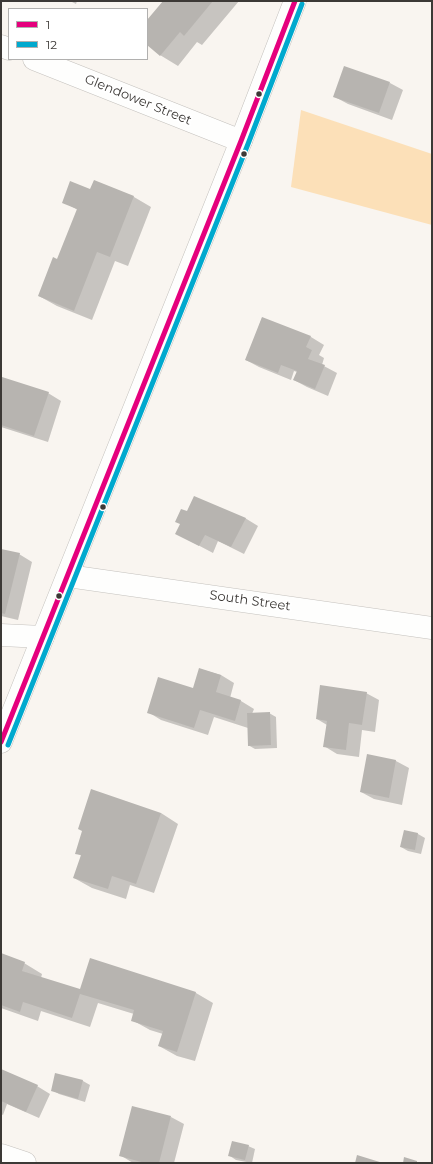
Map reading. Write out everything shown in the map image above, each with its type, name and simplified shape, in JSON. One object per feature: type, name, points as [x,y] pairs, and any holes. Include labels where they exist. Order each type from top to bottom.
[{"type":"main road","points":[[1,742],[241,141],[295,1]]},
{"type":"main road","name":"Glendower Street","points":[[37,60],[241,141]]},
{"type":"main road","name":"South Street","points":[[68,576],[432,628]]},
{"type":"main road","points":[[1,635],[44,637]]},
{"type":"main road","points":[[1,1155],[25,1163]]},
{"type":"shaded area","points":[[301,110],[432,154],[432,225],[291,187]]},
{"type":"building","points":[[163,1],[213,1],[184,36],[180,32],[160,56],[148,46],[148,19]]},
{"type":"building","points":[[344,66],[390,82],[379,113],[333,97]]},
{"type":"building","points":[[94,180],[134,196],[110,257],[97,252],[74,311],[38,296],[53,257],[57,259],[77,209],[62,203],[70,181],[90,189]]},
{"type":"building","points":[[262,317],[311,336],[306,347],[312,350],[308,359],[325,365],[315,389],[293,380],[297,371],[281,365],[278,373],[245,360]]},
{"type":"building","points":[[2,377],[49,392],[34,436],[1,425]]},
{"type":"building","points":[[194,496],[246,518],[231,547],[205,535],[199,546],[175,534],[180,524],[175,522],[181,509],[187,511]]},
{"type":"building","points":[[1,549],[20,553],[5,614],[1,613]]},
{"type":"building","points":[[199,668],[221,675],[216,692],[241,700],[235,721],[200,710],[194,728],[147,713],[158,677],[193,688]]},
{"type":"building","points":[[320,685],[367,692],[362,725],[349,723],[346,750],[323,747],[327,721],[316,719]]},
{"type":"building","points":[[270,712],[271,745],[248,746],[247,713]]},
{"type":"building","points":[[367,754],[396,760],[389,798],[360,792]]},
{"type":"building","points":[[91,789],[161,813],[136,884],[112,876],[108,889],[73,878],[81,855],[75,854],[82,831],[78,829]]},
{"type":"building","points":[[404,830],[418,833],[415,850],[400,847]]},
{"type":"building","points":[[1,953],[25,962],[22,971],[80,989],[90,958],[196,992],[177,1052],[158,1046],[163,1031],[131,1021],[134,1010],[80,994],[72,1018],[23,1002],[20,1012],[1,1005]]},
{"type":"building","points":[[1,1069],[38,1085],[26,1112],[1,1101]]},
{"type":"building","points":[[55,1073],[83,1080],[78,1099],[51,1091]]},
{"type":"building","points":[[132,1106],[171,1116],[159,1163],[145,1163],[119,1156]]},
{"type":"building","points":[[232,1141],[249,1145],[245,1160],[228,1156]]},
{"type":"building","points":[[357,1155],[383,1163],[355,1163]]},
{"type":"building","points":[[404,1157],[417,1161],[417,1163],[403,1163]]},
{"type":"transit line","name":"1","points":[[1,742],[241,141],[295,1]]},
{"type":"transit line","name":"12","points":[[8,745],[248,144],[302,4]]}]
